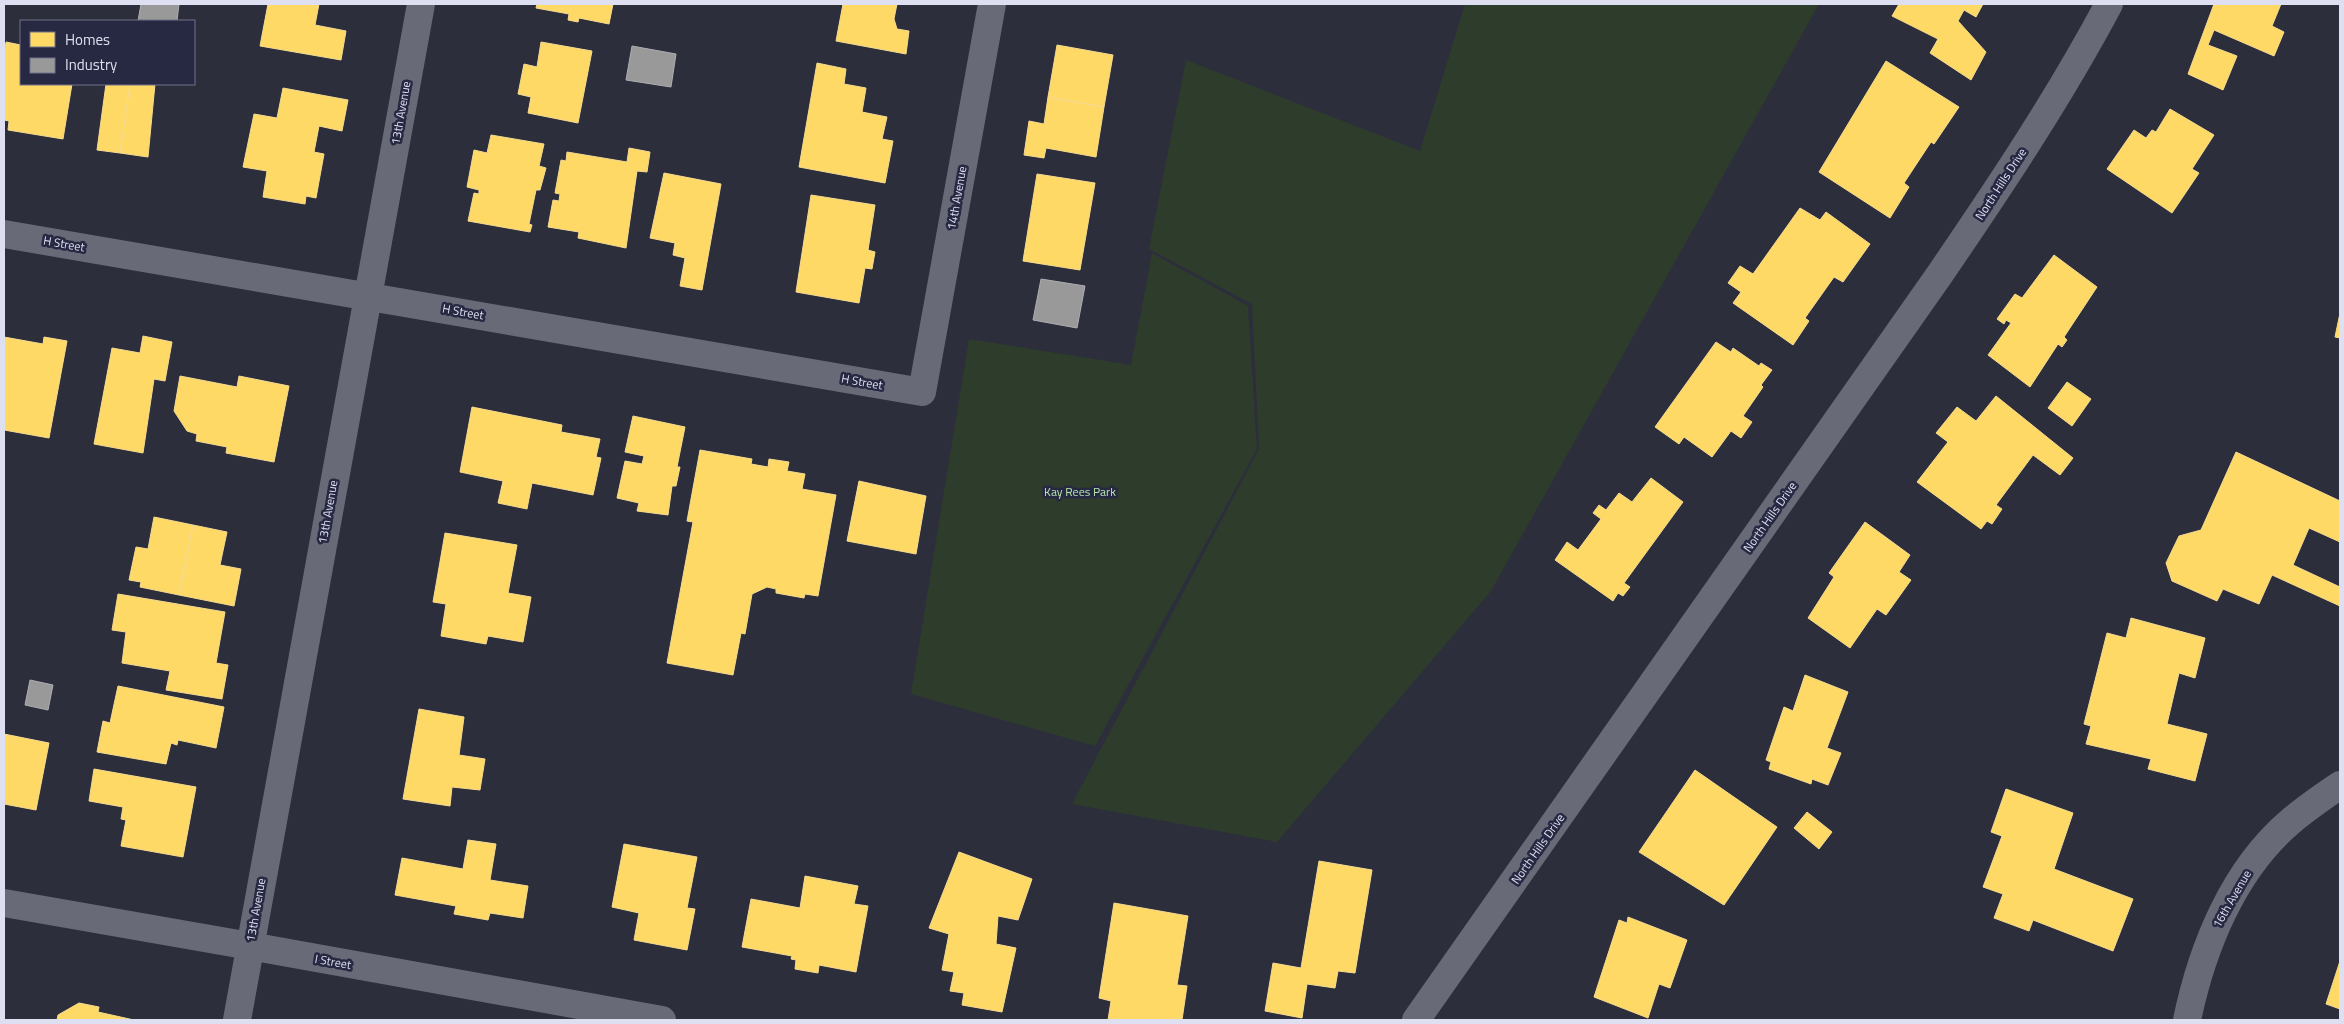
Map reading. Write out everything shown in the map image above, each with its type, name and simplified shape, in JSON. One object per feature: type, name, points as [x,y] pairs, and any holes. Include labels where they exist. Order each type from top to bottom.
[{"type":"street","name":"13th Avenue","points":[[237,1020],[421,4]]},
{"type":"street","name":"14th Avenue","points":[[922,392],[992,4]]},
{"type":"street","name":"North Hills Drive","points":[[1416,1020],[1946,266],[2065,84],[2109,4]]},
{"type":"street","name":"H Street","points":[[4,234],[922,392]]},
{"type":"street","name":"16th Avenue","points":[[2187,1020],[2198,971],[2214,929],[2238,884],[2262,852],[2290,821],[2340,785]]},
{"type":"street","name":"I Street","points":[[4,903],[662,1020]]},
{"type":"street","points":[[250,946],[252,1020]]},
{"type":"green space","points":[[1465,4],[1819,4],[1491,591],[1277,842],[1072,804],[1259,449],[1252,304],[1149,249],[1186,60],[1420,151]]},
{"type":"green space","name":"Kay Rees Park","points":[[1152,253],[1248,306],[1257,449],[1095,746],[911,694],[969,339],[1131,365]]},
{"type":"building: Homes","points":[[268,4],[319,4],[315,25],[346,31],[341,60],[260,46]]},
{"type":"building: Homes","points":[[537,4],[613,4],[609,24],[579,18],[578,22],[568,20],[569,14],[536,8]]},
{"type":"building: Homes","points":[[843,4],[897,4],[894,19],[897,29],[909,31],[906,54],[836,41]]},
{"type":"building: Homes","points":[[1899,4],[1983,4],[1976,17],[1964,10],[1958,21],[1986,52],[1971,80],[1930,53],[1938,39],[1892,16]]},
{"type":"building: Homes","points":[[2214,4],[2281,4],[2272,26],[2284,32],[2274,56],[2214,30],[2208,45],[2237,56],[2223,90],[2188,74]]},
{"type":"building: Homes","points":[[6,42],[20,45],[20,85],[72,85],[63,139],[8,130],[9,121],[4,120],[4,56]]},
{"type":"building: Homes","points":[[541,42],[592,51],[578,123],[528,113],[531,97],[518,94],[524,64],[537,67]]},
{"type":"building: Homes","points":[[1057,45],[1113,55],[1104,107],[1048,97]]},
{"type":"building: Homes","points":[[1886,61],[1959,107],[1934,144],[1931,142],[1904,183],[1909,187],[1890,218],[1819,172]]},
{"type":"building: Homes","points":[[817,63],[846,69],[844,84],[866,88],[862,112],[887,117],[882,139],[893,141],[885,183],[799,167]]},
{"type":"building: Homes","points":[[106,85],[130,85],[120,153],[97,150]]},
{"type":"building: Homes","points":[[130,85],[155,85],[148,157],[120,153]]},
{"type":"building: Homes","points":[[283,88],[348,100],[342,131],[319,126],[314,152],[324,154],[316,198],[306,196],[305,204],[263,197],[267,171],[243,167],[254,114],[277,118]]},
{"type":"building: Homes","points":[[1048,97],[1104,107],[1096,157],[1046,148],[1044,158],[1024,155],[1029,121],[1044,124]]},
{"type":"building: Homes","points":[[2170,109],[2214,135],[2192,169],[2199,173],[2172,213],[2107,169],[2134,130],[2146,138],[2152,130],[2156,132]]},
{"type":"building: Homes","points":[[491,135],[544,144],[539,166],[546,168],[540,190],[536,190],[529,224],[532,225],[530,232],[468,221],[474,193],[479,194],[479,190],[467,187],[474,150],[487,153]]},
{"type":"building: Homes","points":[[629,148],[650,152],[647,172],[637,171],[626,248],[578,238],[579,232],[548,227],[553,200],[559,201],[560,194],[555,193],[561,160],[566,161],[567,152],[627,162]]},
{"type":"building: Homes","points":[[664,173],[721,184],[702,290],[680,286],[685,258],[673,255],[675,243],[650,238]]},
{"type":"building: Homes","points":[[1037,174],[1095,183],[1080,270],[1023,261]]},
{"type":"building: Homes","points":[[811,195],[875,205],[868,250],[875,252],[872,269],[865,268],[859,303],[796,292]]},
{"type":"building: Homes","points":[[1800,208],[1820,220],[1826,212],[1870,244],[1843,282],[1834,277],[1805,318],[1809,321],[1793,345],[1733,303],[1741,292],[1728,283],[1740,266],[1753,274]]},
{"type":"building: Homes","points":[[2054,255],[2097,287],[2064,337],[2067,340],[2062,347],[2058,344],[2030,387],[1988,355],[2011,323],[2006,320],[2004,324],[1997,319],[2015,294],[2022,298]]},
{"type":"building: Homes","points":[[2340,313],[2340,338],[2335,337]]},
{"type":"building: Homes","points":[[143,336],[172,342],[165,381],[154,379],[143,453],[94,444],[112,348],[140,353]]},
{"type":"building: Homes","points":[[4,337],[43,344],[44,337],[67,341],[49,438],[4,430]]},
{"type":"building: Homes","points":[[1716,342],[1731,352],[1733,348],[1759,366],[1761,363],[1772,370],[1743,416],[1752,422],[1741,438],[1731,431],[1712,457],[1684,437],[1679,444],[1655,427]]},
{"type":"building: Homes","points":[[180,376],[237,387],[239,376],[289,386],[274,462],[226,453],[227,447],[196,441],[197,434],[187,431],[174,411]]},
{"type":"building: Homes","points":[[2067,382],[2091,399],[2072,426],[2048,408]]},
{"type":"building: Homes","points":[[1996,396],[2073,458],[2060,475],[2033,455],[1996,505],[2002,509],[1992,524],[1987,521],[1981,529],[1917,482],[1948,442],[1936,433],[1957,407],[1976,421]]},
{"type":"building: Homes","points":[[472,407],[562,425],[561,432],[600,439],[596,457],[601,458],[593,495],[532,483],[527,509],[498,503],[503,481],[460,472]]},
{"type":"building: Homes","points":[[633,416],[685,427],[677,467],[680,467],[676,486],[672,486],[668,515],[637,511],[639,503],[617,498],[625,461],[642,464],[644,456],[625,452]]},
{"type":"building: Homes","points":[[700,450],[752,459],[751,464],[768,467],[769,459],[789,462],[787,471],[805,474],[802,489],[836,495],[818,596],[805,594],[804,598],[776,593],[776,589],[767,587],[752,594],[745,634],[741,633],[733,675],[667,663],[693,522],[687,521]]},
{"type":"building: Homes","points":[[2236,452],[2340,501],[2340,542],[2309,528],[2293,565],[2340,587],[2340,606],[2272,575],[2259,604],[2223,589],[2217,601],[2172,581],[2166,563],[2179,536],[2201,530]]},
{"type":"building: Homes","points":[[1651,478],[1683,502],[1624,583],[1630,587],[1623,596],[1618,593],[1613,601],[1555,560],[1567,542],[1578,550],[1601,519],[1593,513],[1599,505],[1606,510],[1619,493],[1632,502]]},
{"type":"building: Homes","points":[[859,481],[926,496],[916,554],[847,541]]},
{"type":"building: Homes","points":[[154,517],[193,525],[179,595],[140,587],[141,582],[129,580],[136,547],[148,549]]},
{"type":"building: Homes","points":[[1865,522],[1910,555],[1899,572],[1911,580],[1886,615],[1877,609],[1850,648],[1808,618],[1834,577],[1829,573]]},
{"type":"building: Homes","points":[[193,525],[227,532],[220,565],[241,569],[234,606],[179,595]]},
{"type":"building: Homes","points":[[445,533],[517,545],[508,593],[531,597],[523,642],[488,636],[486,644],[441,636],[446,604],[433,602]]},
{"type":"building: Homes","points":[[118,594],[225,612],[216,663],[228,665],[222,699],[166,690],[170,671],[122,663],[126,632],[112,630]]},
{"type":"building: Homes","points":[[2131,618],[2205,638],[2195,678],[2179,673],[2167,724],[2207,734],[2195,781],[2148,769],[2151,759],[2086,744],[2091,726],[2084,724],[2107,633],[2126,638]]},
{"type":"building: Homes","points":[[1805,675],[1848,692],[1827,748],[1841,753],[1828,785],[1812,779],[1811,784],[1769,769],[1771,762],[1766,760],[1784,707],[1793,711]]},
{"type":"building: Homes","points":[[118,686],[224,707],[216,748],[178,740],[177,745],[171,743],[166,764],[97,752],[103,721],[110,723]]},
{"type":"building: Homes","points":[[419,709],[464,717],[459,755],[485,759],[480,790],[452,787],[450,806],[403,799]]},
{"type":"building: Homes","points":[[4,734],[49,743],[36,810],[4,804]]},
{"type":"building: Homes","points":[[94,769],[196,787],[183,857],[121,846],[126,820],[121,819],[123,807],[89,801]]},
{"type":"building: Homes","points":[[1695,770],[1777,827],[1724,905],[1639,852]]},
{"type":"building: Homes","points":[[2006,789],[2073,813],[2054,869],[2133,899],[2113,951],[2033,920],[2029,931],[1994,918],[2003,894],[1983,887],[2002,836],[1991,832]]},
{"type":"building: Homes","points":[[1807,812],[1832,832],[1819,849],[1794,828]]},
{"type":"building: Homes","points":[[468,840],[496,844],[490,880],[528,886],[523,918],[490,913],[488,920],[454,914],[456,906],[395,895],[402,858],[463,869]]},
{"type":"building: Homes","points":[[624,844],[697,857],[687,908],[695,909],[687,950],[634,940],[639,913],[612,907]]},
{"type":"building: Homes","points":[[959,852],[1032,879],[1018,920],[998,916],[996,944],[1016,948],[1002,1012],[962,1005],[964,993],[950,991],[954,972],[942,970],[949,934],[929,928]]},
{"type":"building: Homes","points":[[1319,861],[1372,870],[1355,973],[1338,971],[1335,988],[1307,984],[1302,1018],[1265,1011],[1273,963],[1301,968]]},
{"type":"building: Homes","points":[[805,876],[858,886],[854,904],[868,906],[856,972],[819,965],[818,973],[795,969],[796,960],[791,959],[792,956],[742,947],[751,899],[800,908]]},
{"type":"building: Homes","points":[[1114,903],[1188,916],[1177,985],[1187,986],[1182,1020],[1108,1020],[1111,1001],[1099,998]]},
{"type":"building: Homes","points":[[1628,917],[1687,940],[1670,988],[1659,984],[1648,1018],[1594,997],[1619,920],[1627,923]]},
{"type":"building: Homes","points":[[2340,961],[2340,1009],[2326,1004]]},
{"type":"building: Homes","points":[[79,1003],[99,1007],[98,1012],[134,1020],[57,1020],[58,1015]]},
{"type":"building: Industry","points":[[141,4],[179,4],[177,20],[138,20]]},
{"type":"building: Industry","points":[[632,46],[676,54],[671,87],[626,80]]},
{"type":"building: Industry","points":[[1041,279],[1085,286],[1077,328],[1033,320]]},
{"type":"building: Industry","points":[[30,680],[53,685],[48,710],[25,705]]}]
